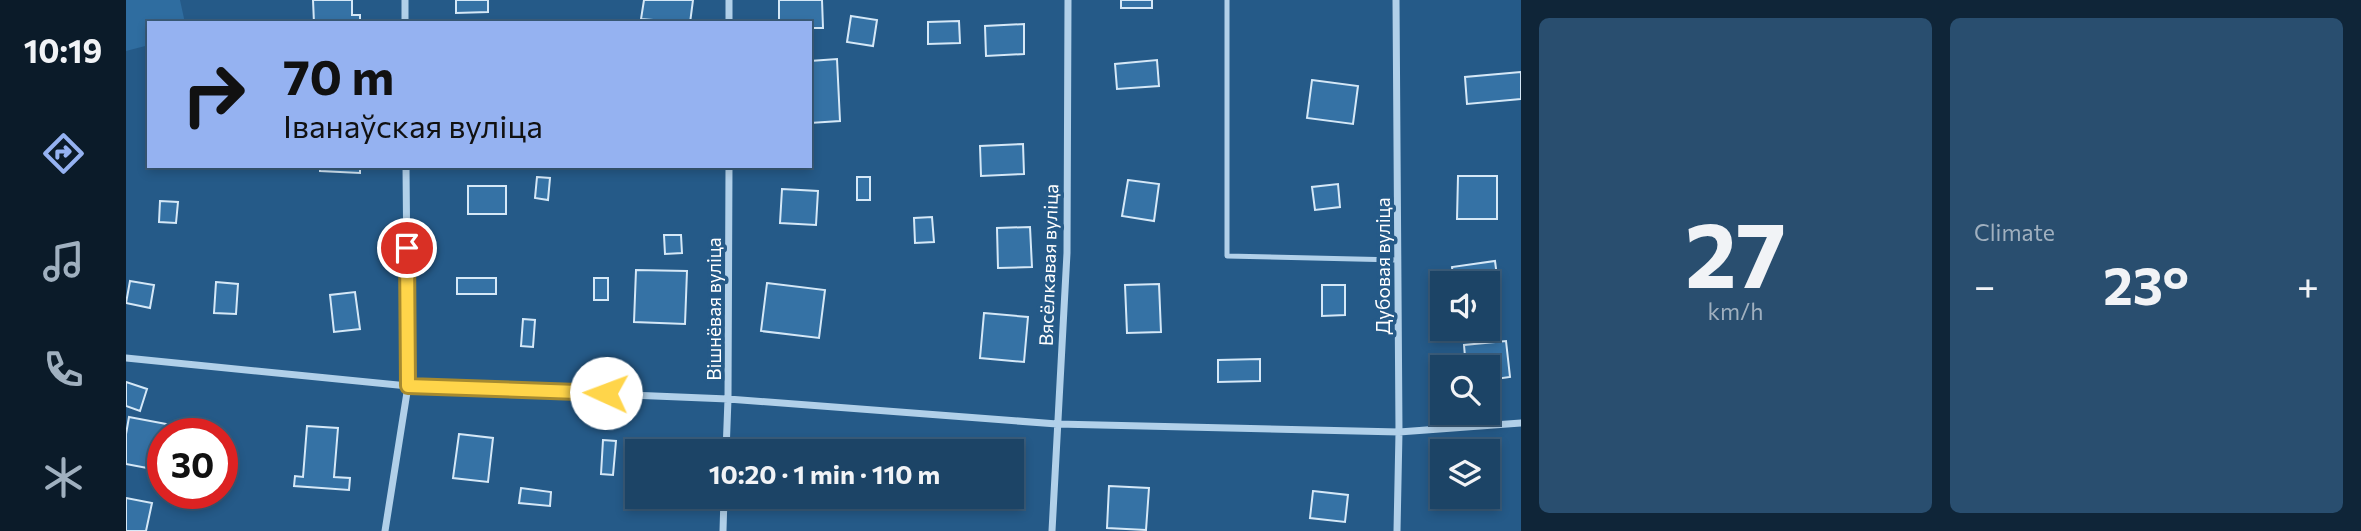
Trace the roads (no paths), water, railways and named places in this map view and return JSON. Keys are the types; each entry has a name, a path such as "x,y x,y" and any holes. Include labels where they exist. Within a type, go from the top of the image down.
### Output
{"street":[{"path":"405,0 405,21"},
{"path":"729,0 729,21"},
{"name":"Вясёлкавая вуліца","path":"1052,531 1067,253 1068,0"},
{"name":"Дубовая вуліца","path":"1396,0 1399,432 1397,531"},
{"path":"385,531 408,386 407,168"},
{"name":"Вішнёвая вуліца","path":"726,439 729,168"},
{"path":"126,358 408,386 728,399 1057,424 1399,432 1521,423"},
{"path":"723,531 724,509"}],"lane":[{"path":"1227,0 1227,256 1398,260"}]}
